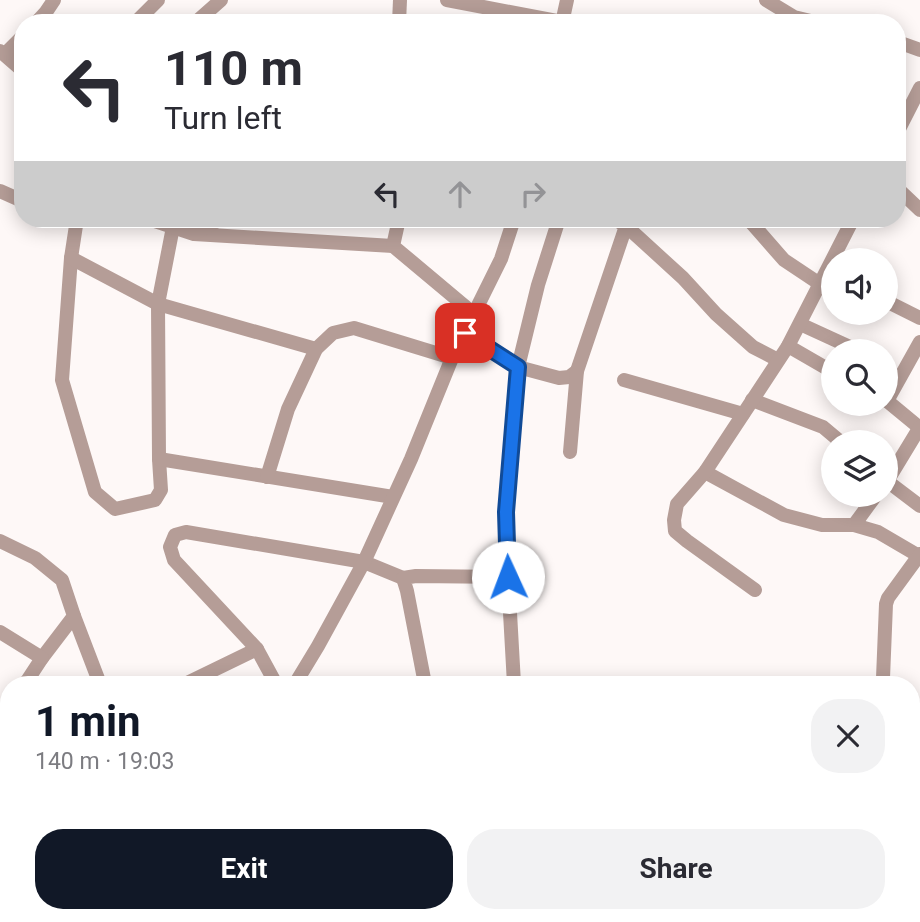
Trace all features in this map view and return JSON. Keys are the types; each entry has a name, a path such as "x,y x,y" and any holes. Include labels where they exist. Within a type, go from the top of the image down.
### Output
{"street":[{"path":"144,14 158,0"},
{"path":"205,14 221,0"},
{"path":"447,0 523,14"},
{"path":"766,0 790,14"},
{"path":"906,115 920,88"},
{"path":"906,197 920,210"},
{"path":"76,228 62,380 95,492 116,509 155,500 160,490 158,304 173,228"},
{"path":"176,228 194,234 393,246 473,313"},
{"path":"194,234 205,228"},
{"path":"393,246 397,228"},
{"path":"300,676 364,562 411,459 452,358 501,259 511,228"},
{"path":"510,676 506,512 518,367 538,285 556,228"},
{"path":"570,452 577,371 618,228"},
{"path":"627,228 683,278 716,314 753,347 778,360"},
{"path":"756,228 784,260 821,276"},
{"path":"840,248 849,228"},
{"path":"71,258 158,304 316,349"},
{"path":"755,590 676,531 674,520 677,504 705,472 788,346 821,287"},
{"path":"898,307 920,318"},
{"path":"800,324 833,339"},
{"path":"267,477 288,409 316,349 333,333 354,328 452,358"},
{"path":"465,333 518,367 559,378 569,377 577,371"},
{"path":"898,380 920,342"},
{"path":"788,346 821,365"},
{"path":"624,380 743,414"},
{"path":"752,400 827,430"},
{"path":"898,410 920,427 898,463"},
{"path":"159,459 393,497"},
{"path":"705,472 784,515 822,525 854,525 878,532 919,555 886,604 883,676"},
{"path":"898,490 920,506"},
{"path":"854,525 867,507"},
{"path":"272,676 257,649 174,560 170,547 175,535 186,532 364,562 403,578 508,577"},
{"path":"0,541 35,558 62,580 97,676"},
{"path":"403,578 423,676"},
{"path":"30,676 74,616"},
{"path":"0,632 41,658"},
{"path":"201,676 257,649"}],"route":[{"path":"465,333 518,367 506,512 508,577"}]}
